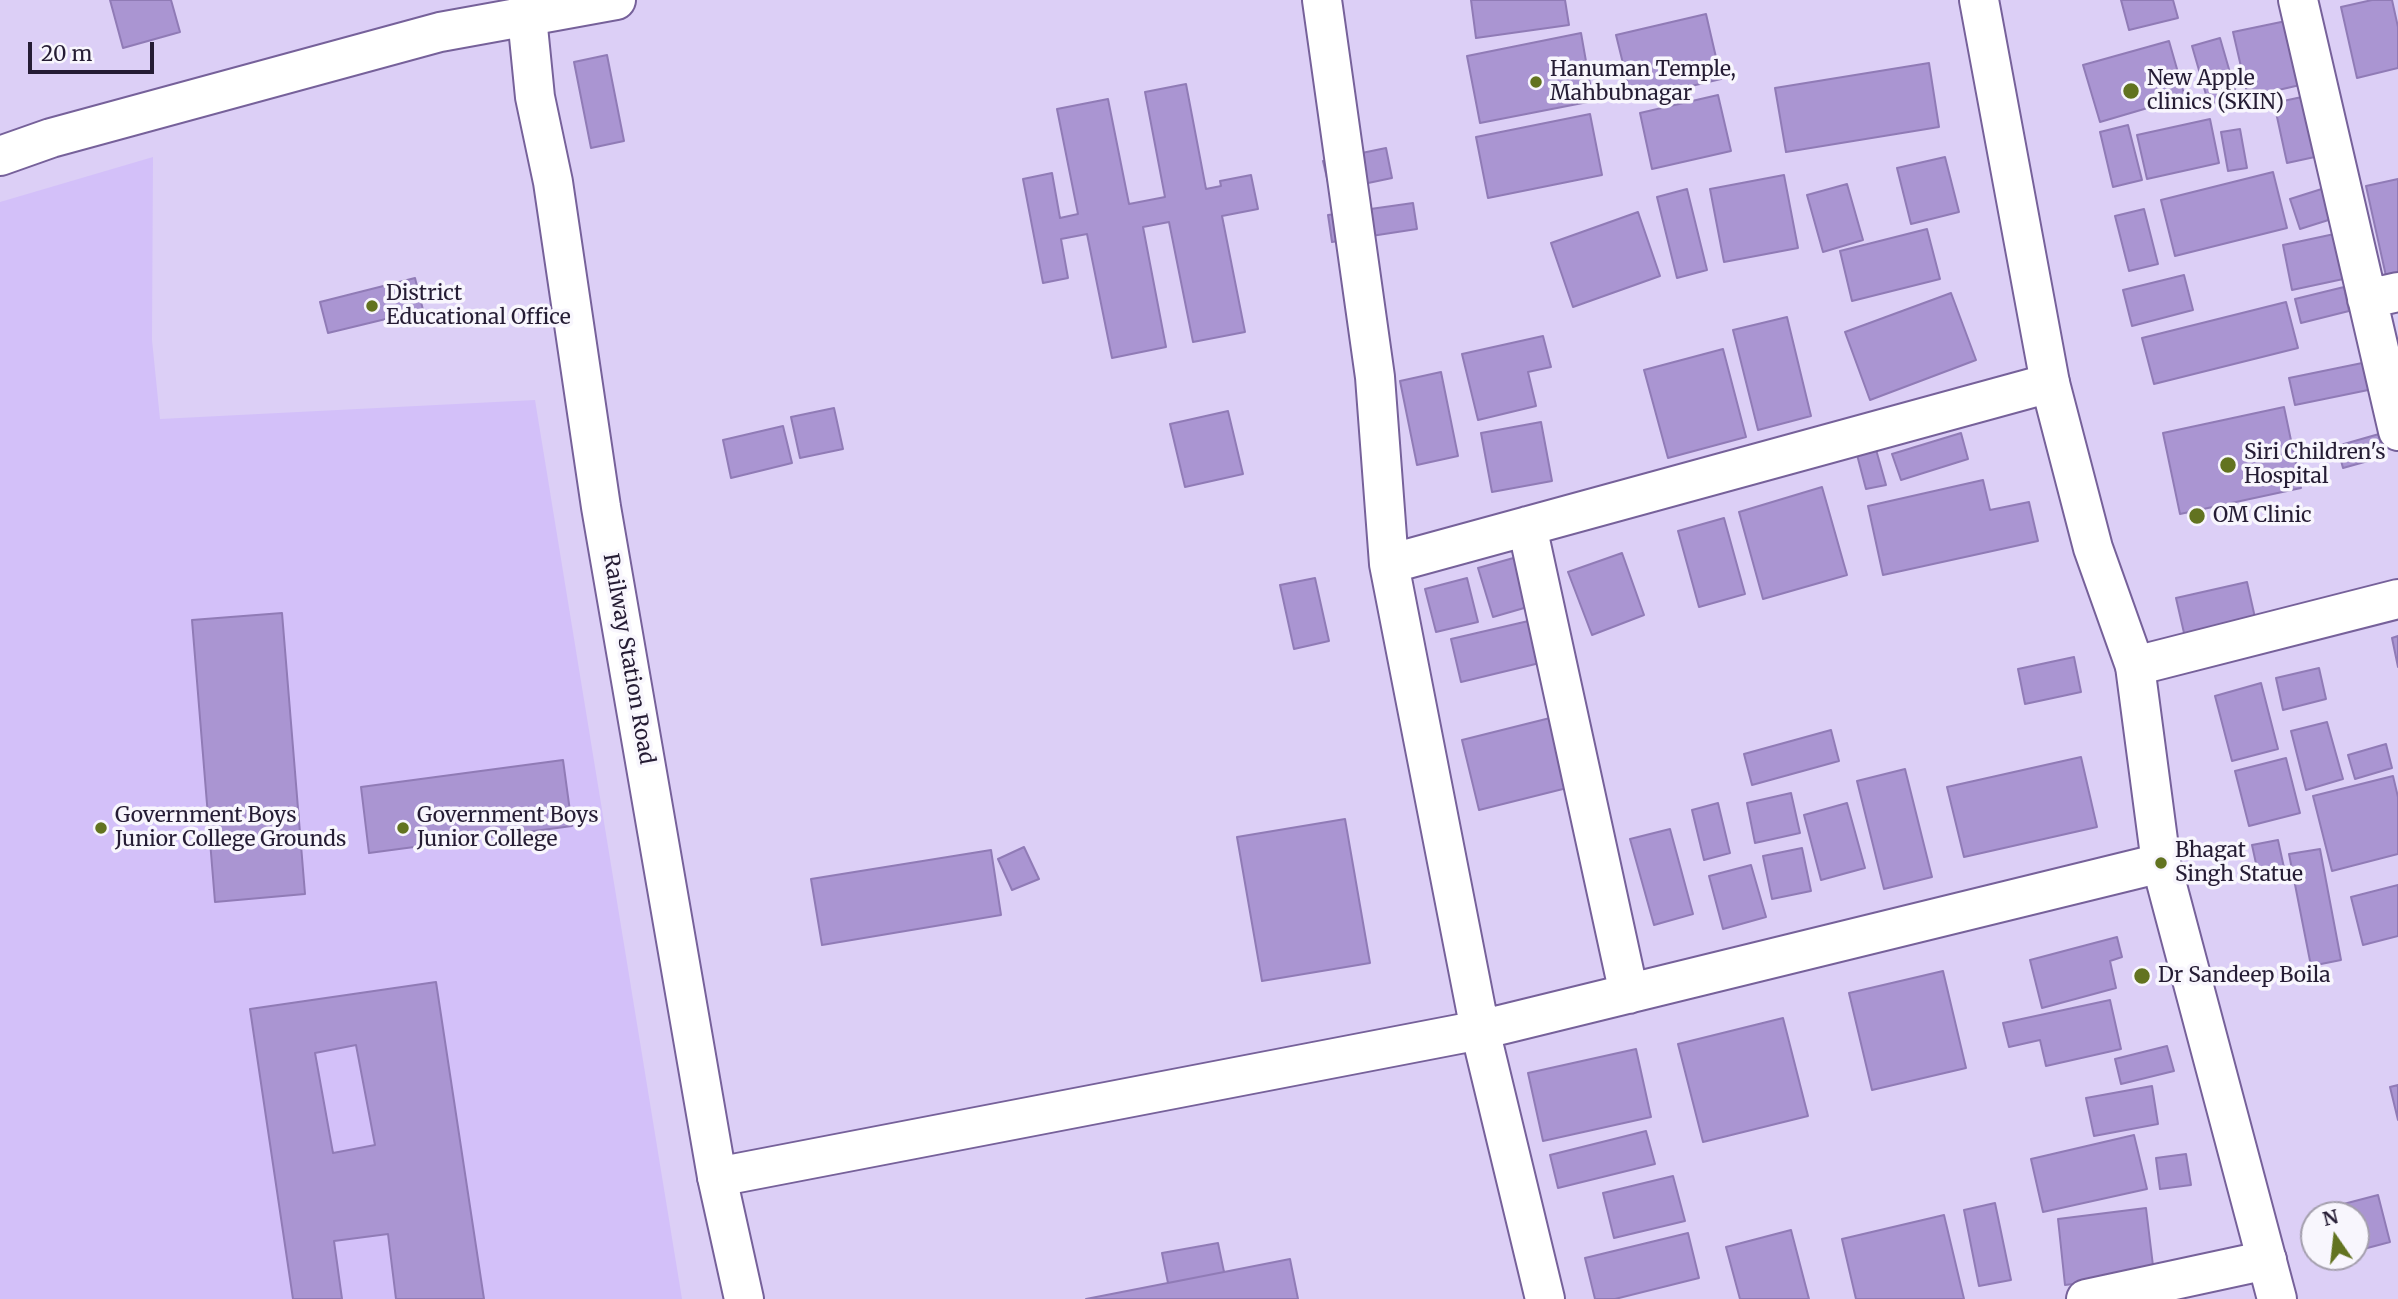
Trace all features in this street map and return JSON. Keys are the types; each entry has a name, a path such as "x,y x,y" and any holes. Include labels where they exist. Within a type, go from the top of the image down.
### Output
{"street":[{"path":"0,156 51,138 527,8 616,0"},
{"path":"1322,0 1376,377 1389,564 1480,1030 1545,1299"},
{"path":"1979,0 2050,383 2093,548 2135,666 2161,863 2277,1299"},
{"path":"2298,0 2383,296 2398,432"},
{"name":"Railway Station Road","path":"527,8 535,97 553,182 601,507 717,1177 744,1299"},
{"path":"1389,564 2050,383"},
{"path":"1527,526 1629,994"},
{"path":"2135,666 2398,599"},
{"path":"717,1177 1480,1030 2161,863"},
{"path":"2085,1299 2267,1260"}],"shaded area":[{"name":"Government Boys Junior College","path":"153,157 152,340 160,419 535,400 682,1299 0,1299 0,202"}],"building":[{"path":"110,0 171,0 180,32 123,48"},
{"path":"1471,0 1565,0 1569,25 1476,38"},
{"path":"2121,0 2173,0 2178,18 2129,30"},
{"path":"2372,0 2392,0 2398,27 2398,68 2357,78 2341,7"},
{"path":"1706,14 1721,79 1632,100 1616,35"},
{"path":"2286,21 2300,85 2248,97 2233,32"},
{"path":"1581,33 1593,101 1480,123 1467,56"},
{"path":"2220,38 2237,97 2209,105 2192,46"},
{"path":"2169,41 2185,97 2100,122 2083,65"},
{"path":"607,55 624,141 591,148 574,62"},
{"path":"1929,63 1939,127 1786,152 1775,88"},
{"path":"1186,84 1206,189 1221,186 1220,181 1251,175 1258,209 1222,216 1245,332 1193,342 1169,222 1143,227 1166,347 1112,358 1087,234 1061,239 1068,278 1043,283 1023,179 1052,173 1060,218 1078,214 1057,109 1108,99 1129,204 1165,197 1145,92"},
{"path":"2325,92 2338,152 2287,163 2274,103"},
{"path":"1718,95 1731,151 1652,169 1640,113"},
{"path":"1590,114 1602,175 1488,198 1476,137"},
{"path":"2210,119 2219,163 2147,179 2137,135"},
{"path":"2128,125 2142,180 2113,187 2100,132"},
{"path":"2240,129 2247,168 2228,171 2221,132"},
{"path":"1386,148 1392,178 1330,191 1323,161"},
{"path":"1945,157 1959,212 1911,224 1897,168"},
{"path":"2273,172 2287,228 2175,256 2161,200"},
{"path":"1784,175 1798,248 1724,262 1710,189"},
{"path":"2398,179 2398,293 2390,294 2366,186"},
{"path":"1847,184 1863,240 1823,252 1807,195"},
{"path":"2328,187 2338,217 2300,229 2290,199"},
{"path":"1687,189 1707,270 1677,278 1657,197"},
{"path":"1413,203 1417,229 1332,242 1328,215"},
{"path":"2144,209 2158,264 2129,271 2115,216"},
{"path":"1638,212 1660,276 1573,307 1551,243"},
{"path":"1927,229 1940,279 1852,301 1840,251"},
{"path":"2353,230 2362,275 2292,290 2283,245"},
{"path":"2184,275 2193,310 2132,326 2123,290"},
{"name":"District Educational Office","path":"415,278 423,310 328,333 320,302"},
{"path":"2344,287 2349,311 2301,323 2295,299"},
{"path":"1951,293 1976,360 1870,400 1845,332"},
{"path":"2286,302 2298,348 2154,384 2142,338"},
{"path":"1787,317 1811,416 1758,430 1733,330"},
{"path":"1543,336 1551,367 1528,372 1536,406 1478,420 1462,354"},
{"path":"1723,349 1746,437 1668,458 1644,370"},
{"path":"2372,361 2378,388 2295,405 2289,378"},
{"path":"1441,372 1458,456 1417,465 1400,381"},
{"path":"2284,407 2301,488 2180,514 2163,433"},
{"path":"834,408 843,449 800,458 791,417"},
{"path":"1228,411 1243,474 1185,487 1170,424"},
{"path":"1541,422 1552,481 1492,492 1481,433"},
{"path":"783,426 792,463 731,478 723,440"},
{"path":"1961,433 1968,459 1901,480 1892,454"},
{"path":"2379,434 2386,456 2343,468 2337,446"},
{"path":"1875,446 1886,485 1866,489 1856,451"},
{"path":"1983,480 1990,510 2029,502 2038,541 1883,575 1868,506"},
{"path":"1822,487 1847,575 1763,599 1739,512"},
{"path":"1724,518 1745,594 1699,607 1678,531"},
{"path":"1622,553 1644,615 1592,635 1568,572"},
{"path":"1524,555 1538,604 1493,617 1478,568"},
{"path":"1315,578 1329,641 1294,649 1280,585"},
{"path":"1467,578 1478,622 1436,632 1425,589"},
{"path":"2247,582 2258,631 2187,646 2176,598"},
{"path":"282,613 305,894 215,902 192,620"},
{"path":"1537,619 1548,661 1461,682 1451,639"},
{"path":"2398,636 2398,667 2392,638"},
{"path":"2074,657 2081,692 2025,704 2018,669"},
{"path":"2319,668 2326,699 2283,710 2276,678"},
{"path":"2261,683 2278,749 2232,761 2215,696"},
{"path":"1558,716 1575,786 1479,810 1462,740"},
{"path":"2327,722 2343,779 2306,790 2291,731"},
{"path":"1831,730 1839,761 1752,785 1744,754"},
{"path":"2386,744 2392,768 2355,779 2348,755"},
{"path":"2081,757 2097,827 1964,857 1947,787"},
{"path":"2286,758 2300,813 2249,826 2235,771"},
{"path":"563,760 572,826 369,853 361,787"},
{"path":"1905,769 1932,877 1884,889 1857,781"},
{"path":"2393,776 2398,797 2398,854 2332,871 2313,796"},
{"path":"1791,793 1800,833 1755,843 1747,803"},
{"path":"1718,803 1730,853 1704,860 1692,810"},
{"path":"1847,803 1865,868 1821,880 1804,815"},
{"path":"1345,819 1370,963 1262,981 1237,837"},
{"path":"1670,829 1693,914 1654,925 1630,839"},
{"path":"2278,840 2286,877 2260,882 2252,845"},
{"path":"1024,847 1039,879 1012,890 998,859"},
{"path":"1802,848 1811,891 1772,899 1763,856"},
{"path":"2320,849 2341,960 2311,966 2289,854"},
{"path":"991,850 1001,915 822,945 811,879"},
{"path":"1751,865 1766,917 1723,929 1709,876"},
{"path":"2398,885 2398,936 2363,945 2351,897"},
{"path":"2117,937 2122,957 2110,961 2116,988 2042,1008 2030,960"},
{"path":"1943,971 1966,1068 1872,1090 1849,993"},
{"path":"436,982 484,1299 396,1299 388,1234 334,1241 342,1299 293,1299 250,1009","holes":["356,1045 375,1145 333,1153 315,1053"]},
{"path":"2110,1000 2121,1049 2046,1066 2040,1040 2009,1047 2003,1023"},
{"path":"1783,1018 1808,1116 1703,1142 1678,1044"},
{"path":"2167,1046 2174,1071 2121,1084 2115,1059"},
{"path":"1636,1049 1651,1117 1543,1141 1528,1073"},
{"path":"2398,1085 2398,1120 2390,1087"},
{"path":"2152,1086 2158,1124 2094,1136 2086,1098"},
{"path":"1646,1131 1655,1164 1558,1188 1550,1155"},
{"path":"2134,1135 2147,1189 2043,1212 2031,1159"},
{"path":"2186,1154 2191,1185 2160,1189 2156,1158"},
{"path":"1673,1176 1685,1221 1614,1238 1603,1193"},
{"path":"2378,1195 2390,1242 2370,1247 2370,1201 2355,1201"},
{"path":"1995,1203 2011,1280 1979,1286 1964,1210"},
{"path":"2146,1208 2154,1274 2065,1285 2058,1219"},
{"path":"1944,1215 1964,1299 1856,1299 1842,1239"},
{"path":"1791,1230 1809,1299 1740,1299 1726,1247"},
{"path":"1688,1233 1699,1278 1615,1299 1595,1299 1585,1258"},
{"path":"1218,1243 1224,1272 1168,1283 1162,1253"},
{"path":"1290,1259 1298,1299 1086,1299 1224,1272"}],"place":[{"name":"Hanuman Temple, Mahbubnagar","path":"1536,82"},
{"name":"New Apple clinics (SKIN)","path":"2131,91"},
{"name":"District Educational Office","path":"372,306"},
{"name":"Siri Children's Hospital","path":"2228,465"},
{"name":"OM Clinic","path":"2197,516"},
{"name":"Government Boys Junior College Grounds","path":"101,828"},
{"name":"Government Boys Junior College","path":"403,828"},
{"name":"Bhagat Singh Statue","path":"2161,863"},
{"name":"Dr Sandeep Boila","path":"2142,976"}]}
